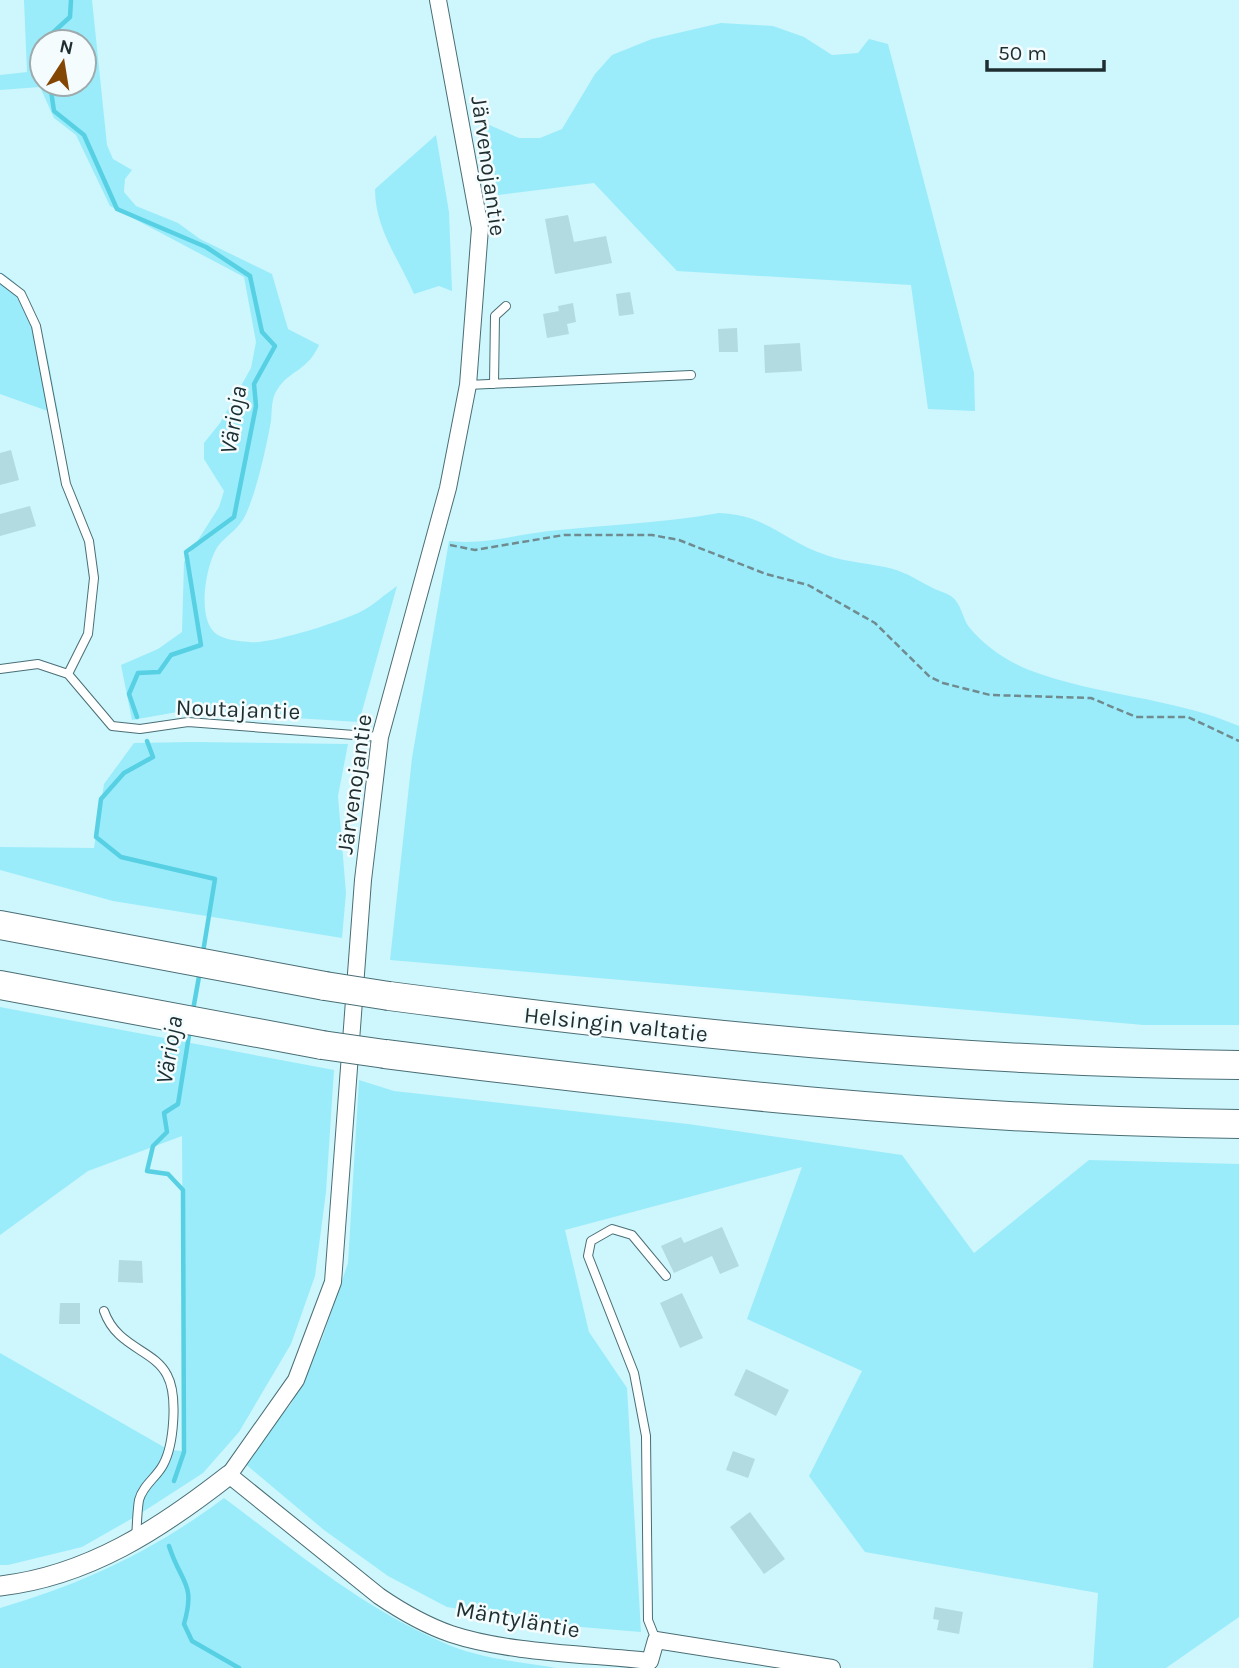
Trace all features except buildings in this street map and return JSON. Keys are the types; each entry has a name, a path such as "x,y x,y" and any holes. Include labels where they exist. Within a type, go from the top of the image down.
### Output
{"highway":[{"name":"Helsingin valtatie","path":"0,925 325,986 579,1021 771,1041 930,1053 1239,1065"},
{"path":"0,985 322,1045 574,1078 913,1110 1239,1124"}],"street":[{"name":"Järvenojantie","path":"229,1475 296,1380 333,1282 363,880 380,737 448,488 468,385 480,228 438,0"},
{"path":"0,1586 78,1569 135,1541 185,1509 229,1475"},
{"name":"Mäntyläntie","path":"229,1475 355,1579 400,1610 425,1623 477,1641 650,1665 656,1640"},
{"path":"656,1640 832,1668"}],"lane":[{"path":"0,278 21,294 36,326 66,484 89,541 94,578 88,634 68,674 38,664 0,669"},
{"path":"494,384 495,316 506,306"},
{"path":"468,385 691,375"},
{"name":"Noutajantie","path":"68,674 112,726 140,729 188,722 380,737"},
{"path":"656,1640 648,1620 646,1436 634,1373 587,1256 591,1241 612,1229 632,1235 666,1276"},
{"path":"104,1311 116,1334 167,1373 171,1386 173,1428 169,1450 162,1467 146,1486 139,1500 135,1541"}],"path":[{"path":"433,542 475,550 564,536 652,535 679,540 766,574 808,585 875,623 930,677 943,683 990,695 1091,698 1136,717 1188,717 1239,741"}],"shaded area":[{"path":"24,0 92,0 95,28 28,28 28,88 0,90 0,75 27,72"},
{"path":"721,23 773,26 804,37 832,55 858,53 869,39 888,44 974,373 975,411 928,409 911,285 677,271 594,183 498,195 487,124 519,138 540,138 562,129 595,74 612,55 652,39"},
{"path":"98,58 107,145 113,159 132,170 125,179 124,192 136,206 178,223 200,239 272,274 288,329 319,345 309,361 287,378 275,394 264,456 250,504 240,523 218,546 210,565 205,589 206,614 217,635 236,641 259,642 306,631 353,615 371,606 397,586 359,722 183,711 132,720 121,665 158,649 182,632 184,562 219,507 224,491 204,459 204,443 220,423 251,368 256,342 244,277 110,206 76,135 54,118 45,98 98,98"},
{"path":"436,135 449,212 452,291 439,286 414,294 383,231 375,189"},
{"path":"0,272 15,283 36,315 59,415 0,394"},
{"path":"719,513 750,518 826,555 898,571 949,595 955,599 969,627 989,647 1029,670 1081,686 1214,716 1239,726 1239,1025 1144,1025 390,960 412,758 449,541 488,541 549,531 656,522"},
{"path":"134,743 348,744 338,796 346,893 342,938 113,901 0,870 0,847 94,848 104,784"},
{"path":"0,1007 334,1070 326,1192 315,1276 291,1344 239,1432 203,1473 138,1515 82,1547 8,1565 0,1565 0,1353 169,1450 184,1451 182,1136 88,1171 0,1235"},
{"path":"359,1080 394,1091 688,1124 902,1155 974,1253 1089,1160 1239,1164 1239,1617 1166,1668 1093,1668 1098,1593 865,1552 809,1476 862,1371 747,1319 802,1167 565,1230 589,1332 627,1388 641,1632 557,1625 447,1607 388,1576 324,1530 243,1462 291,1404 322,1339 348,1263"},
{"path":"224,1498 356,1595 412,1628 469,1652 556,1668 0,1668 0,1608 61,1588 117,1564 171,1534"}],"waterway":[{"name":"Värioja","path":"58,28 70,17 71,0"},
{"name":"Värioja","path":"52,98 54,111 84,135 117,209 206,247 250,276 262,332 275,346 254,384 256,406 234,517 186,552 201,645 171,655 159,672 138,673 129,694 137,717"},
{"name":"Värioja","path":"147,741 153,757 124,773 101,799 96,837 121,857 215,879 203,952"},
{"name":"Värioja","path":"193,1010 200,971"},
{"name":"Värioja","path":"174,1481 184,1452 183,1190 168,1174 147,1171 153,1146 167,1132 164,1113 178,1104 190,1029"},
{"path":"169,1546 188,1591 184,1624 192,1641 239,1668"}]}
